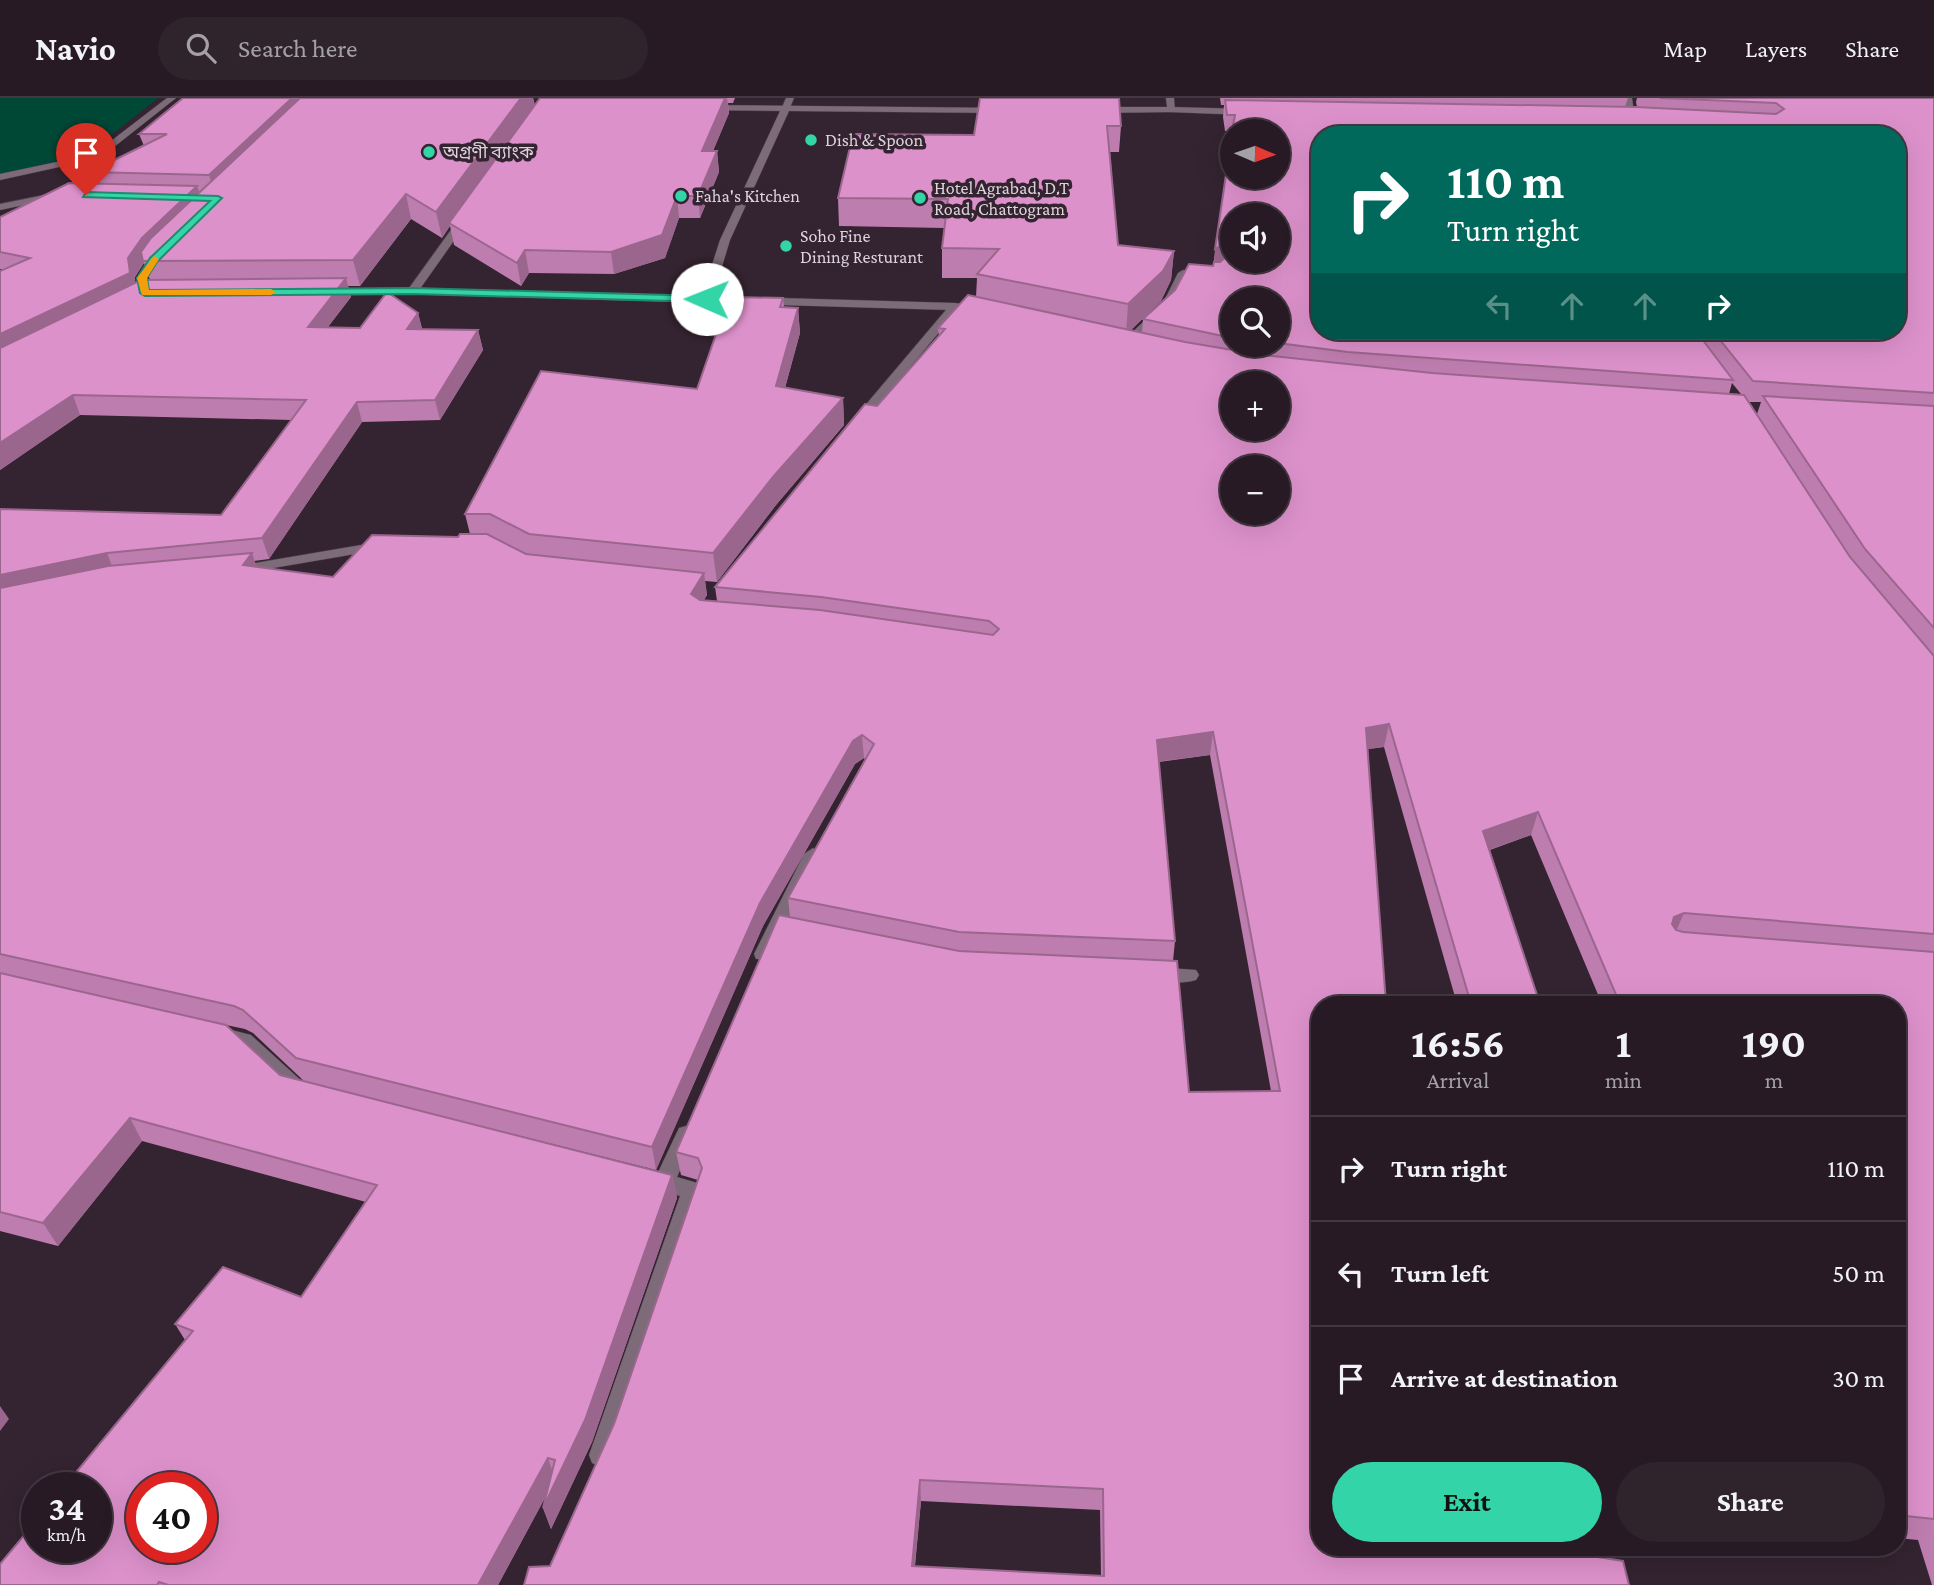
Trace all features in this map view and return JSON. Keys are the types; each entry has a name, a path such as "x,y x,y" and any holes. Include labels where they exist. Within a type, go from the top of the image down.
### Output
{"street":[{"path":"0,207 27,186 97,156 172,98"},
{"path":"707,299 725,240 790,98"},
{"path":"1142,98 1143,110"},
{"path":"1170,98 1172,110"},
{"path":"1628,98 1632,118"},
{"path":"693,107 785,110 1020,110"},
{"path":"1088,110 1255,112"},
{"path":"1620,118 1646,119"},
{"path":"0,177 27,186 73,194"},
{"path":"413,291 468,214"},
{"path":"145,293 142,278 154,260 172,242"},
{"path":"1140,346 1121,342 1168,305 1183,273 1212,276 1220,270"},
{"path":"319,292 413,291 955,306 992,311"},
{"path":"133,299 145,293 158,293"},
{"path":"845,438 955,306"},
{"path":"224,572 361,549 402,549"},
{"path":"755,973 774,927 825,833"},
{"path":"774,927 800,932"},
{"path":"1135,973 1189,975"},
{"path":"203,1030 244,1040 298,1090 311,1094"},
{"path":"664,1183 692,1120"},
{"path":"590,1480 606,1445 693,1190 638,1177"}],"shaded area":[{"path":"0,98 158,98 96,147 77,156 0,175"}],"building":[{"path":"183,98 292,98 209,175 90,172 167,134 139,134"},
{"path":"300,98 521,98 436,212 406,194 353,260 143,261 141,252 151,238"},
{"path":"540,98 725,98 702,151 717,151 698,196 677,196 662,235 611,252 525,250 517,263 449,223"},
{"path":"980,98 1119,98 1121,126 1107,126 1118,245 1174,251 1163,271 1128,304 977,274 999,249 942,248 948,199 838,198 853,134 974,135"},
{"path":"1660,98 1934,98 1934,393 1753,381 1720,340 1906,340 1906,126 1311,126 1311,340 1703,340 1733,380 1348,352 1290,345 1290,287 1220,287 1220,335 1143,319 1175,290 1189,264 1213,266 1214,262 1220,262 1220,273 1290,273 1290,203 1222,203 1224,189 1290,189 1290,119 1234,119 1235,115 1227,115 1225,100 1636,107 1776,114 1784,109 1776,103"},
{"path":"69,183 197,186 142,238 128,258 130,273 0,334 0,271 30,258 0,252 0,217"},
{"path":"1220,215 1220,246 1215,249"},
{"path":"346,278 308,327 360,328 387,292 418,313 407,329 478,330 435,400 357,402 262,538 107,553 0,575 0,509 221,515 306,400 73,395 0,443 0,348 141,280"},
{"path":"968,295 1220,348 1220,357 1281,357 1432,373 1744,395 1850,557 1934,656 1934,934 1684,913 1674,917 1672,924 1676,930 1683,932 1934,952 1934,1519 1906,1516 1906,996 1617,996 1538,812 1483,831 1537,996 1469,996 1389,724 1366,728 1385,996 1311,996 1311,1556 1591,1556 1623,1561 1629,1585 524,1585 529,1567 550,1566 614,1424 702,1168 698,1158 676,1152 779,915 959,951 1177,961 1189,1092 1280,1091 1213,732 1157,740 1175,941 959,932 788,898 874,744 862,735 853,741 760,903 652,1147 296,1058 243,1010 234,1006 0,954 0,588 108,566 252,553 243,565 333,577 372,535 458,537 460,534 487,534 526,554 704,573 691,594 700,600 820,610 993,635 999,629 989,621 821,597 715,587 865,404 877,406 945,329 938,328","holes":["920,1480 1103,1489 1104,1576 912,1566"]},
{"path":"729,297 783,298 780,307 798,308 776,386 843,398 773,477 713,553 529,534 490,514 465,514 541,371 697,389"},
{"path":"1763,396 1934,406 1934,628 1865,549"},
{"path":"0,973 226,1025 280,1075 672,1175 585,1420 543,1508 555,1460 548,1458 478,1585 168,1585 159,1582 157,1585 0,1585 0,1564 21,1539 21,1563 112,1563 112,1472 76,1472 193,1331 175,1324 223,1267 301,1297 377,1185 130,1118 43,1223 0,1212"}],"slow traffic":[{"path":"154,259 142,278 145,293 271,292"}],"place":[{"name":"Dish & Spoon","path":"811,140"},
{"name":"অগ্রণী ব্যাংক","path":"429,152"},
{"name":"Faha's Kitchen","path":"681,196"},
{"name":"Hotel Agrabad, D.T Road, Chattogram","path":"920,198"},
{"name":"Soho Fine Dining Resturant","path":"786,246"}],"route":[{"path":"86,195 218,198 154,260 142,278 145,293 413,291 707,299"}]}
